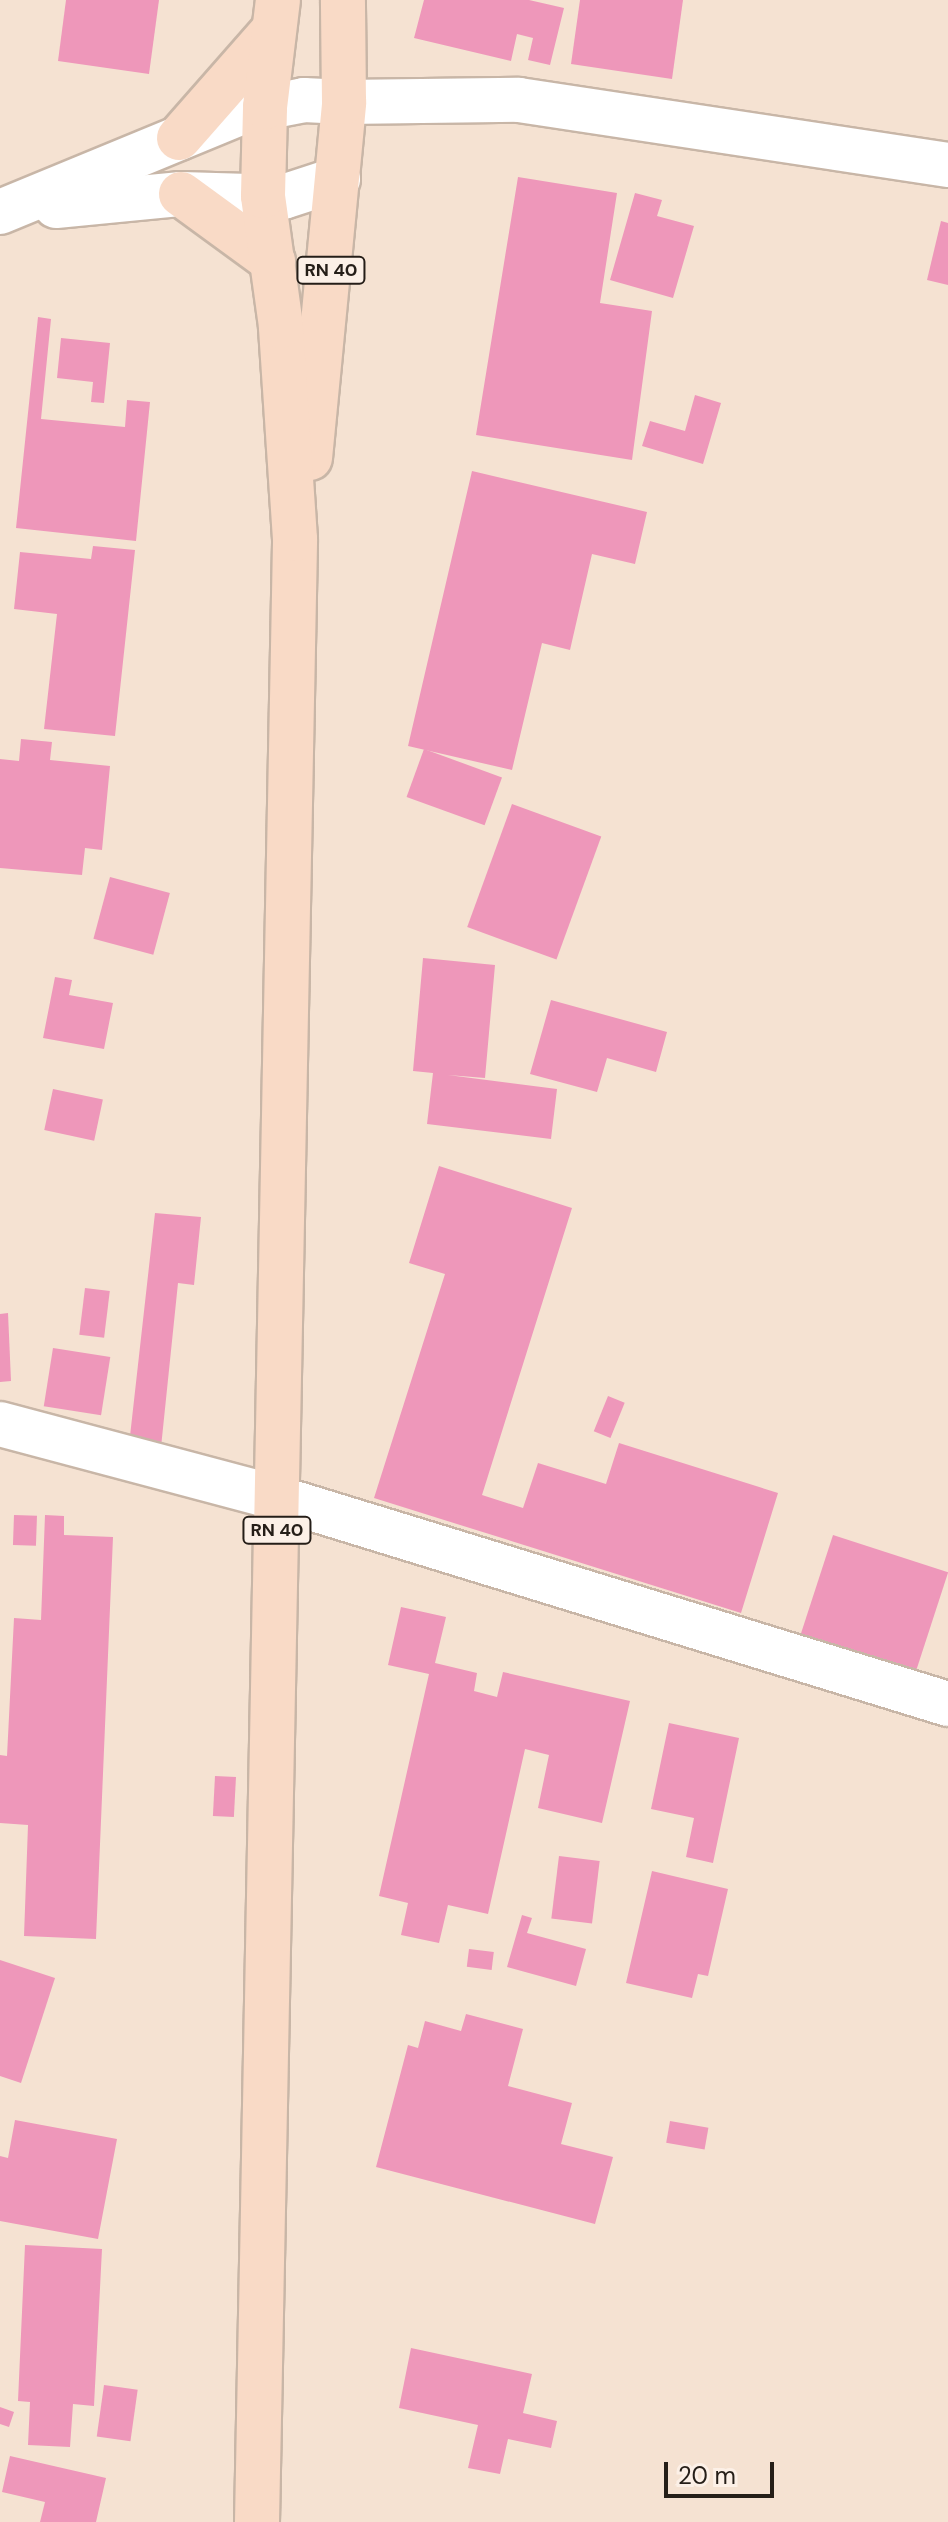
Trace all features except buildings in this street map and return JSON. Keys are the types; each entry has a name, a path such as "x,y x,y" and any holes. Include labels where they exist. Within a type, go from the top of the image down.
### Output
{"main road":[{"name":"RN 40","path":"295,539 326,330 344,102 343,0"},
{"name":"RN 40","path":"257,2522 295,539 273,261 263,196 265,107 276,14"},
{"path":"179,138 276,14"},
{"path":"181,194 273,261"}],"street":[{"path":"0,213 179,138 265,107 304,100 519,100 948,165"},
{"path":"0,213 181,194 302,194 338,179"},
{"path":"0,1424 278,1498 948,1704"}]}
